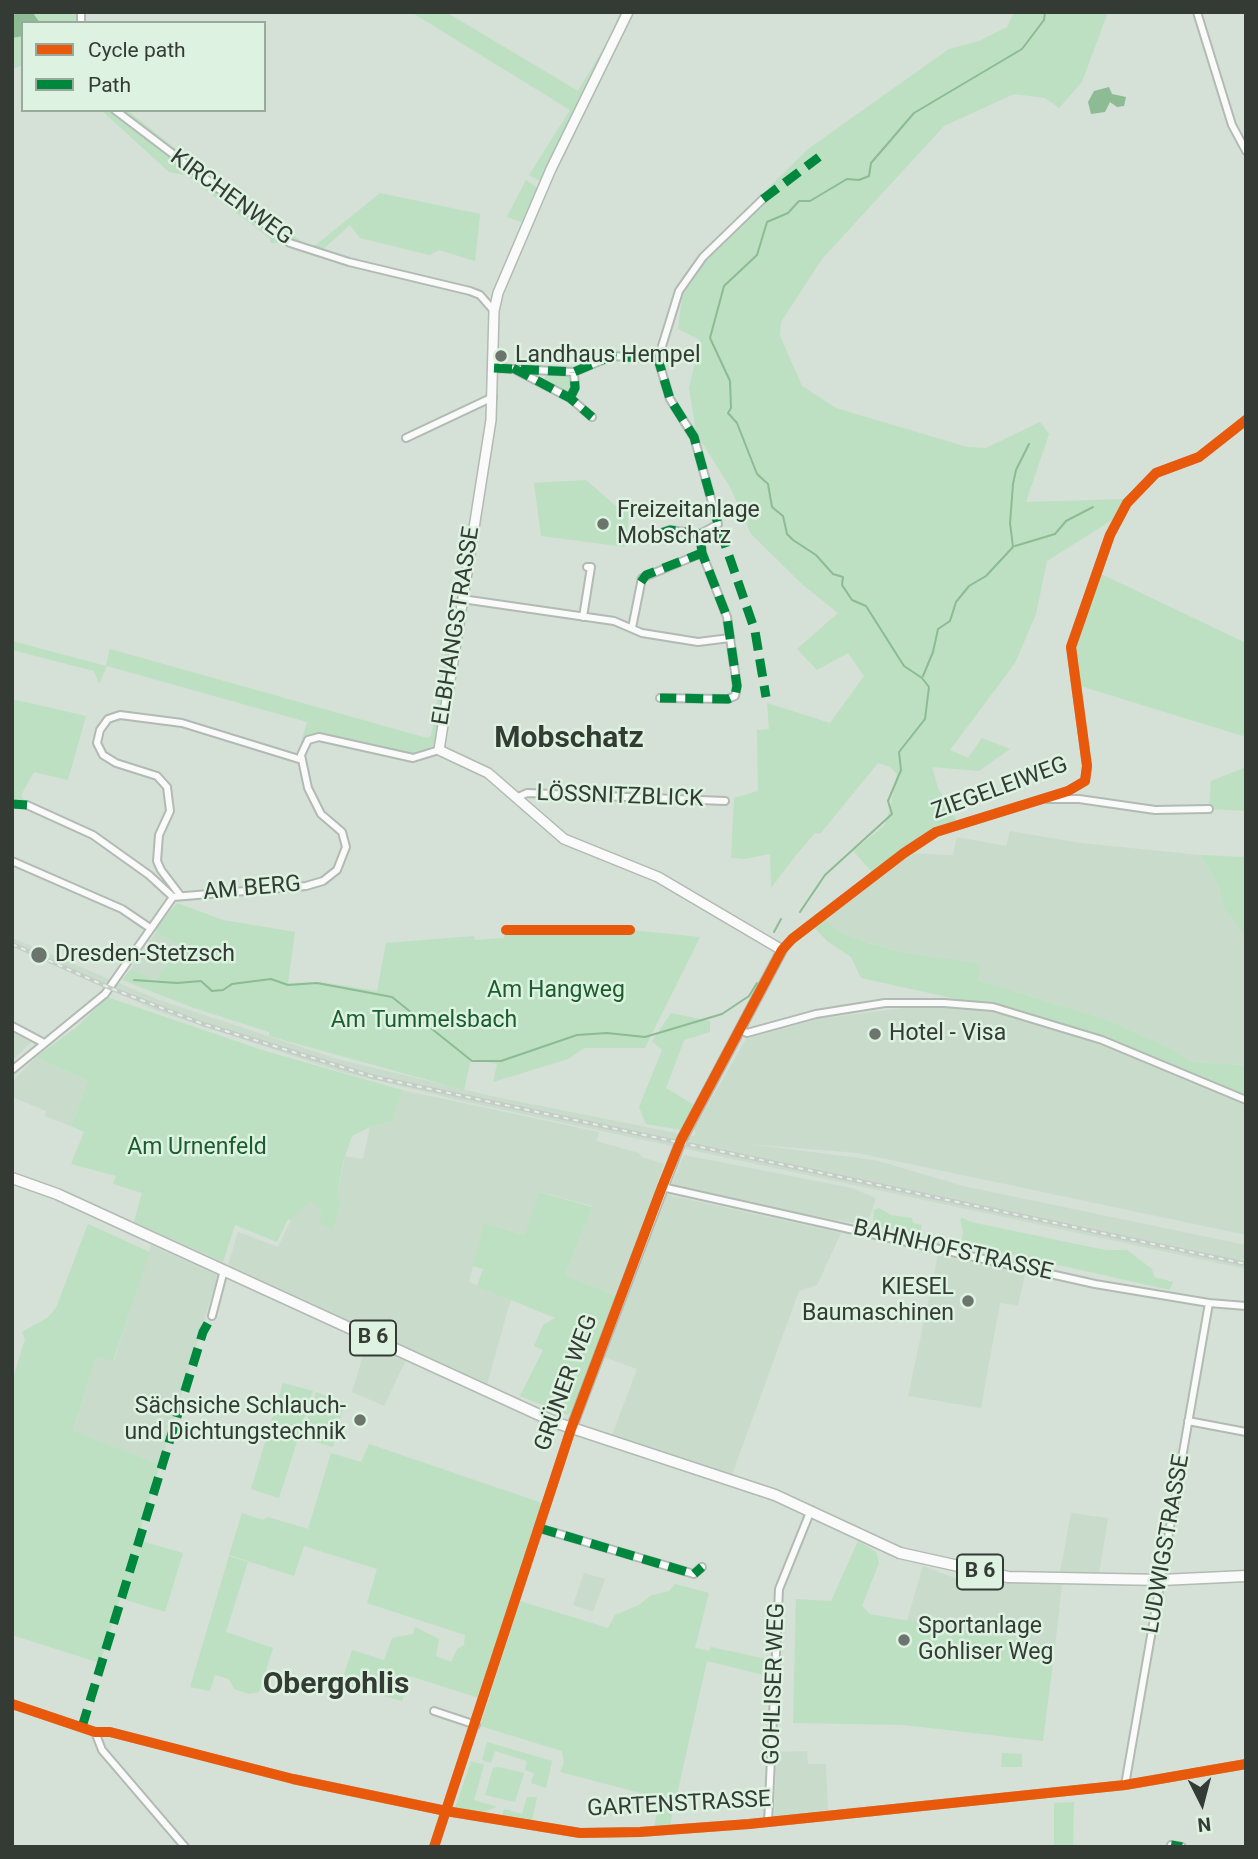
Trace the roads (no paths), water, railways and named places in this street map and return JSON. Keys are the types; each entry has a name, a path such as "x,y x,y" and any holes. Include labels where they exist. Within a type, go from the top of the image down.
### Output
{"main road":[{"name":"B 6","path":"12,1178 57,1194 571,1429 775,1495 900,1553 997,1576 1161,1580 1246,1576"}],"street":[{"name":"ELBHANGSTRASSE","path":"628,12 551,169 498,293 494,311 494,397 439,750 482,769 564,839 651,873 782,950"},
{"path":"1197,12 1232,125 1246,150"},
{"name":"KIRCHENWEG","path":"119,112 290,243 480,295 498,293"},
{"path":"658,534 661,530 670,530 700,534 718,524 694,436 670,399 658,359 680,291 703,257 764,198"},
{"path":"480,295 494,311"},
{"path":"494,368 574,372 612,356 658,359"},
{"path":"513,368 570,398 592,417"},
{"path":"570,398 575,388 574,372"},
{"path":"406,438 494,397"},
{"name":"ZIEGELEIWEG","path":"782,950 801,931 936,832 1045,799 1078,786 1087,775 1071,648 1095,573 1116,524 1127,503 1156,473 1199,457 1246,420"},
{"path":"660,698 709,701 735,696 737,686 724,606 702,553 700,534"},
{"path":"632,628 642,578 702,553"},
{"path":"583,617 591,567 587,567"},
{"path":"462,599 614,621 642,634 698,642 730,638"},
{"path":"177,896 160,870 158,861 159,835 170,811 167,787 158,776 116,763 103,755 97,743 100,730 108,719 120,715 182,723 302,760 304,745 319,737 405,757 421,758 439,750"},
{"name":"AM BERG","path":"177,896 306,886 323,881 337,870 346,854 344,839 315,805 307,788 302,760"},
{"name":"LÖSSNITZBLICK","path":"516,798 527,793 725,801"},
{"path":"1045,799 1079,799 1155,810 1209,809"},
{"path":"27,805 93,835 177,896"},
{"path":"12,861 122,909 150,928"},
{"path":"12,1070 105,995 150,928 177,896"},
{"name":"GRÜNER WEG","path":"434,1847 571,1429 662,1187 680,1143 782,950"},
{"path":"741,1030 747,1032 827,1012 885,1003 944,1003 993,1007 1102,1040 1246,1100"},
{"path":"12,1026 44,1043"},
{"name":"BAHNHOFSTRASSE","path":"662,1187 1095,1284 1209,1303 1246,1306"},
{"path":"212,1316 224,1270"},
{"name":"LUDWIGSTRASSE","path":"1125,1785 1209,1303"},
{"path":"1188,1421 1246,1432"},
{"name":"GOHLISER WEG","path":"768,1822 779,1589 811,1510"},
{"path":"539,1528 694,1574 702,1567"},
{"name":"GARTENSTRASSE","path":"12,1704 95,1732 110,1732 295,1780 446,1811 580,1833 640,1832 768,1822 1125,1785 1246,1764"},
{"path":"434,1710 476,1725"},
{"path":"95,1732 102,1750 184,1847"},
{"path":"1171,1845 1182,1847"}],"waterway":[{"path":"800,912 825,875 892,814 888,801 901,770 899,752 925,719 929,687 922,678 904,666 866,606 852,600 842,585 843,577 833,574 816,555 793,540 787,534 783,516 772,507 768,484 757,474 737,423 728,413 731,408 730,381 710,338 724,286 757,255 767,222 788,213 799,201 810,201 847,179 859,180 869,176 871,163 914,113 1022,49 1044,20 1045,12"},
{"path":"923,676 933,652 938,629 950,621 956,602 969,586 986,576 1013,547 1010,523 1013,484 1016,470 1029,444"},
{"path":"1015,546 1055,534 1066,521 1093,507"},
{"path":"774,932 781,919"},
{"path":"134,980 177,983 201,981 212,991 223,990 232,984 271,979 288,985 317,983 392,997 472,1061 501,1061 577,1035 607,1033 645,1037 722,1014 749,996 757,983"}],"railway":[{"path":"12,944 110,988 203,1024 374,1077 1246,1264"}],"place":[{"name":"Landhaus Hempel","path":"501,356"},
{"name":"Freizeitanlage Mobschatz","path":"603,524"},
{"name":"Dresden-Stetzsch","path":"39,955"},
{"name":"Hotel - Visa","path":"875,1034"},
{"name":"KIESEL Baumaschinen","path":"968,1301"},
{"name":"Sächsiche Schlauch- und Dichtungstechnik","path":"360,1420"},
{"name":"Sportanlage Gohliser Weg","path":"904,1640"}],"district":[{"name":"Mobschatz","path":"569,739"},
{"name":"Obergohlis","path":"336,1685"}],"park label":[{"name":"Am Hangweg","path":"556,991"},
{"name":"Am Tummelsbach","path":"424,1021"},
{"name":"Am Urnenfeld","path":"197,1148"}]}
